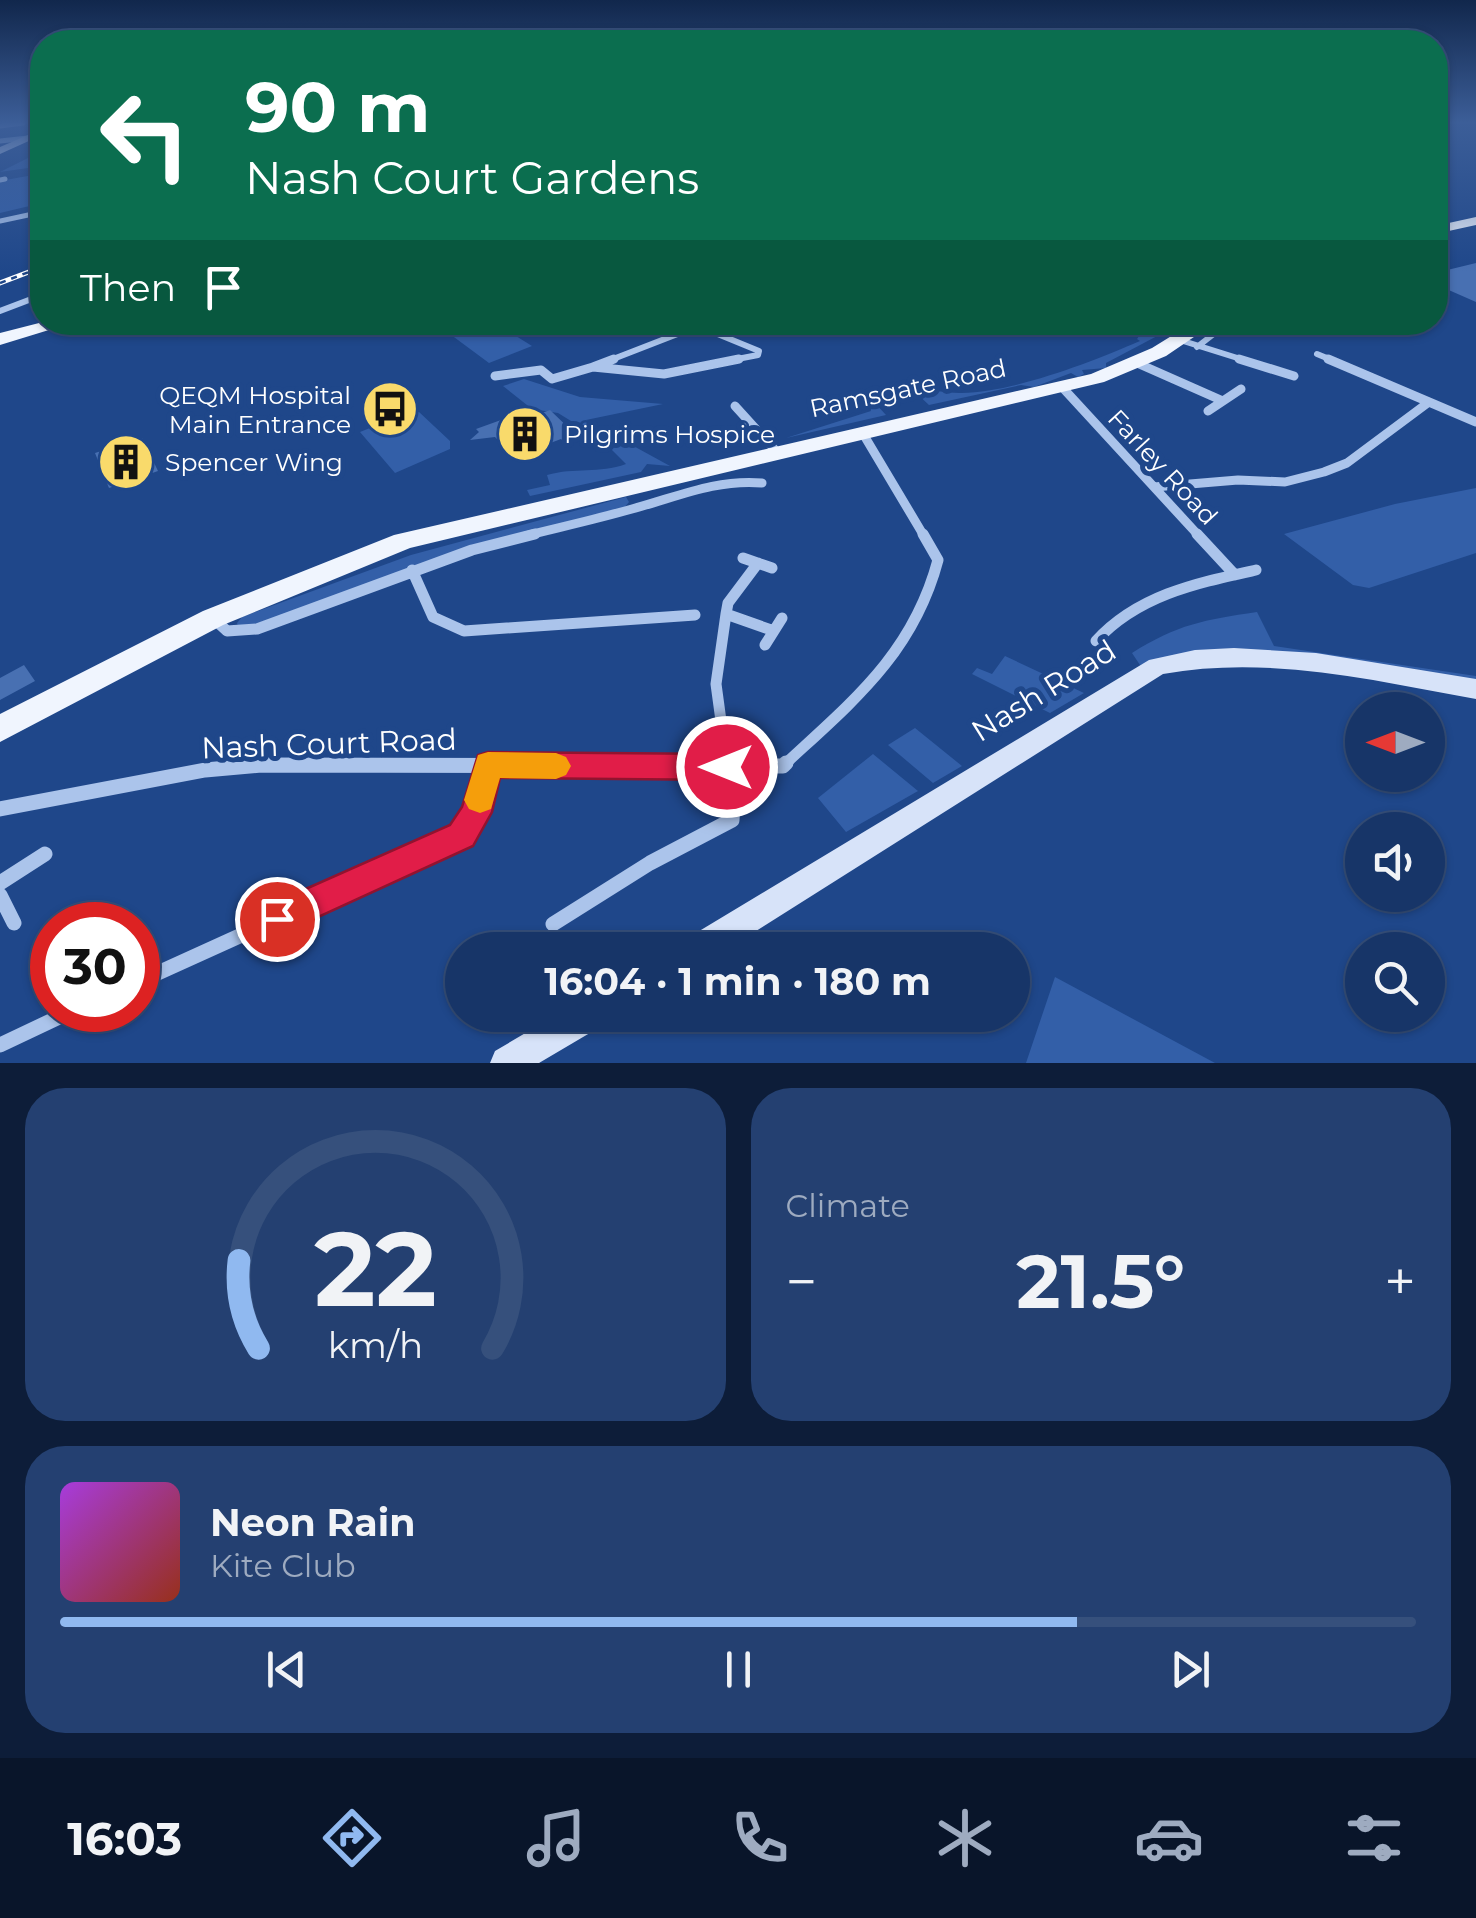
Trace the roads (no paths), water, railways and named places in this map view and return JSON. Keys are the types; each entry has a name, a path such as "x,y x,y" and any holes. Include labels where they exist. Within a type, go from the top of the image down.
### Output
{"main road":[{"path":"1448,227 1476,221"},
{"path":"0,339 30,331"},
{"name":"Ramsgate Road","path":"0,728 213,618 403,540 1062,386 1137,363 1189,343 1196,335"}],"street":[{"path":"0,221 30,215"},
{"path":"0,312 30,300"},
{"path":"495,376 541,370 552,379 675,335"},
{"path":"593,367 664,374 758,355 758,351 720,335"},
{"name":"Ramsgate Road","path":"1189,343 1204,335"},
{"path":"1189,343 1294,376"},
{"path":"1317,354 1476,422"},
{"path":"1137,363 1223,401"},
{"name":"Farley Road","path":"1062,386 1236,575"},
{"path":"1208,411 1241,389"},
{"path":"1154,488 1238,480 1284,482 1324,472 1347,463 1428,402"},
{"path":"735,406 776,451"},
{"name":"Nash Court Road","path":"0,809 224,768 361,763 783,766 885,672 913,627 934,580 938,560 862,432"},
{"path":"213,618 226,631 257,630 412,570 636,505 652,504 684,491 747,480 762,483"},
{"path":"744,558 772,568"},
{"path":"553,924 650,863 732,820 736,806 731,767 716,696 728,602 758,563"},
{"path":"412,570 430,617 437,624 464,631 695,615"},
{"path":"1096,642 1107,626 1150,602 1256,570"},
{"path":"726,614 774,631"},
{"path":"765,645 782,618"},
{"name":"Nash Road","path":"727,932 1157,666 1196,656 1248,658 1476,688"},
{"path":"160,972 462,835 476,812 488,764"},
{"path":"0,883 45,854"},
{"path":"0,894 14,923"},
{"path":"0,1045 30,1031"},
{"path":"506,1063 559,1032"}],"railway":[{"path":"0,283 30,272"}],"place":[{"name":"QEQM Hospital Main Entrance","path":"390,409"},
{"name":"Pilgrims Hospice","path":"525,434"},
{"name":"Spencer Wing","path":"126,462"}]}
